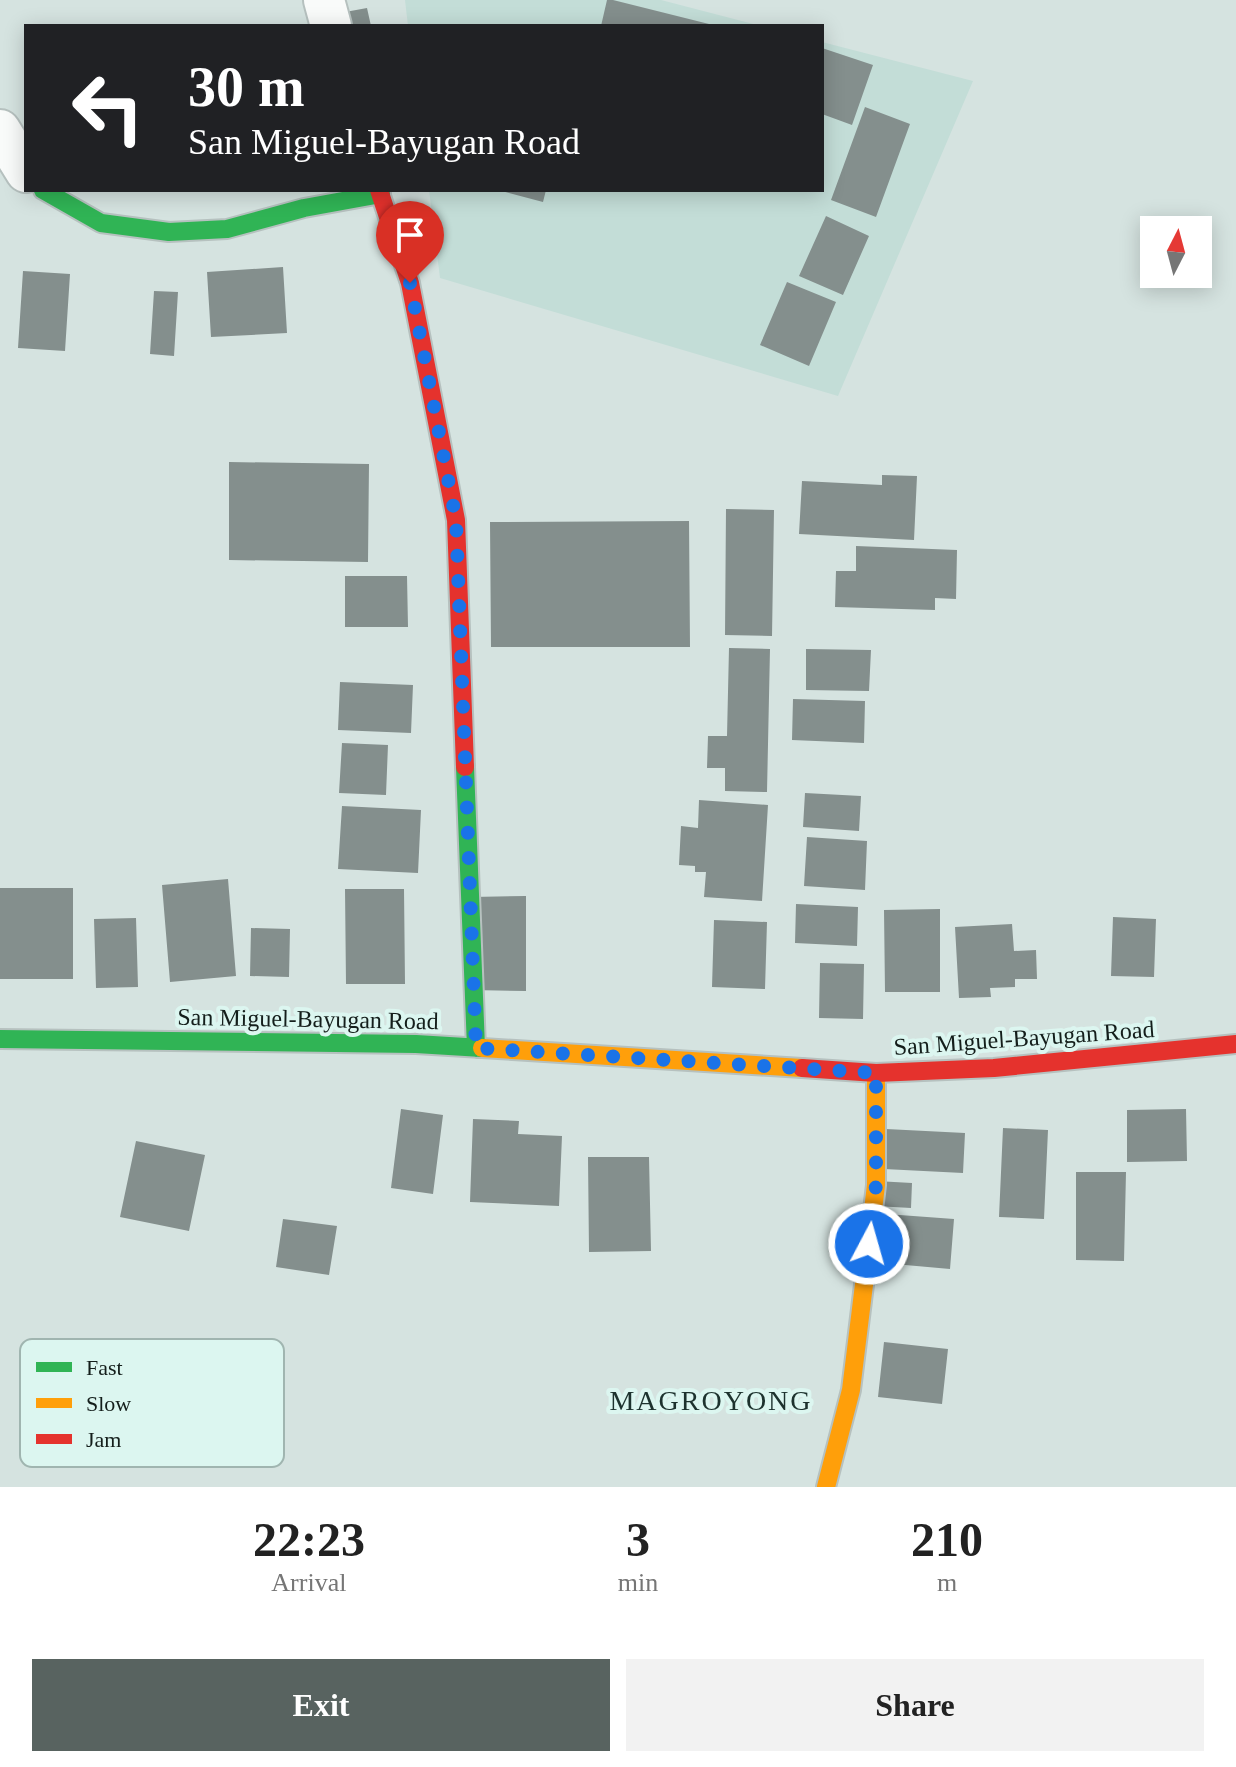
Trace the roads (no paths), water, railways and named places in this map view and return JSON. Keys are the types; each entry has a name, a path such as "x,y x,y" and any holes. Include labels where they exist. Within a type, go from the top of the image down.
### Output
{"street":[{"path":"324,0 330,24"},
{"path":"0,130 24,169"},
{"path":"47,192 101,223 169,232 227,229 380,192 410,283 456,520 476,1048"},
{"name":"San Miguel-Bayugan Road","path":"0,1039 416,1044 876,1073 994,1068 1236,1044"},
{"path":"826,1487 851,1390 869,1244 876,1185 876,1073"}],"district":[{"name":"MAGROYONG","path":"711,1400"}]}
